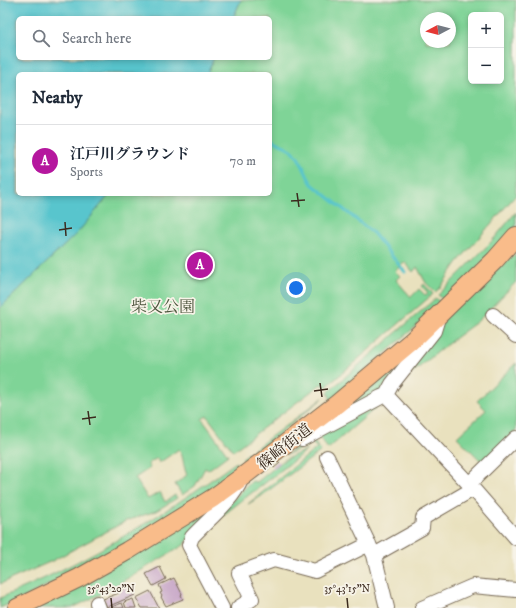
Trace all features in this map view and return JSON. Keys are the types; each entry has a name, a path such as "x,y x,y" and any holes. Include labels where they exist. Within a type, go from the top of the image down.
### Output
{"main road":[{"name":"篠崎街道","path":"17,608 79,578 127,551 213,498 242,477 343,399 413,340 495,260 516,236"}],"street":[{"path":"495,260 516,248"},
{"path":"493,315 516,336"},
{"path":"290,441 296,442 386,395 392,384 434,331 439,316"},
{"path":"386,395 516,538"},
{"path":"238,608 252,599 239,573 274,560 315,571 372,550 422,528 423,518 471,487 516,438"},
{"path":"327,457 372,550 387,608"},
{"path":"222,608 189,545 192,537 232,496 239,486 242,477"},
{"path":"422,608 473,586 516,590"}],"green space":[{"name":"柴又公園","path":"241,0 516,0 516,195 457,263 440,288 435,292 426,283 417,267 413,272 405,262 395,271 400,276 396,280 411,297 419,289 425,295 428,293 422,286 424,284 433,294 325,388 321,384 233,451 207,416 202,419 228,455 208,470 205,468 195,486 182,495 175,484 187,475 179,449 159,463 157,458 148,464 150,468 135,478 148,499 160,492 165,502 175,495 177,498 156,511 126,521 52,561 0,584 0,308 78,232 108,196 272,196 272,72 209,72 213,60 272,60 272,16 234,16"},
{"path":"516,212 516,227 445,302 438,295 492,241"},
{"path":"516,254 516,282 478,321 395,387 449,313 476,286"},
{"path":"436,298 441,304 331,401 328,392"},
{"path":"430,330 381,392 316,427"},
{"path":"516,363 516,430 483,463 457,437 486,410 477,401"},
{"path":"323,398 245,462 242,458"},
{"path":"380,404 328,449 318,434"},
{"path":"311,438 321,451 260,497 248,504 317,448 311,442 310,444 286,455"},
{"path":"308,449 198,535 252,481 257,482 284,460"},
{"path":"236,462 241,469 144,535 23,598 0,608 0,598 62,570 122,537 180,501"},
{"path":"232,491 184,545 103,593 72,608 29,608"}],"water":[{"path":"0,0 241,0 234,16 16,16 16,60 213,60 209,72 16,72 16,196 108,196 78,232 0,308"}],"building":[{"path":"278,461 280,463 274,468 272,466"},
{"path":"160,567 166,579 153,586 146,574"},
{"path":"174,578 183,599 166,606 161,597 162,596 160,593 162,592 159,585"},
{"path":"131,585 135,595 107,607 103,599 119,593 118,591"},
{"path":"150,591 159,608 142,608 136,598"},
{"path":"133,599 136,608 126,608 124,602"},
{"path":"122,603 124,608 109,608"}],"waterway":[{"path":"272,140 293,151 299,159 312,184 373,233 405,272"}],"place":[{"name":"江戸川グラウンド","path":"200,265"}]}
